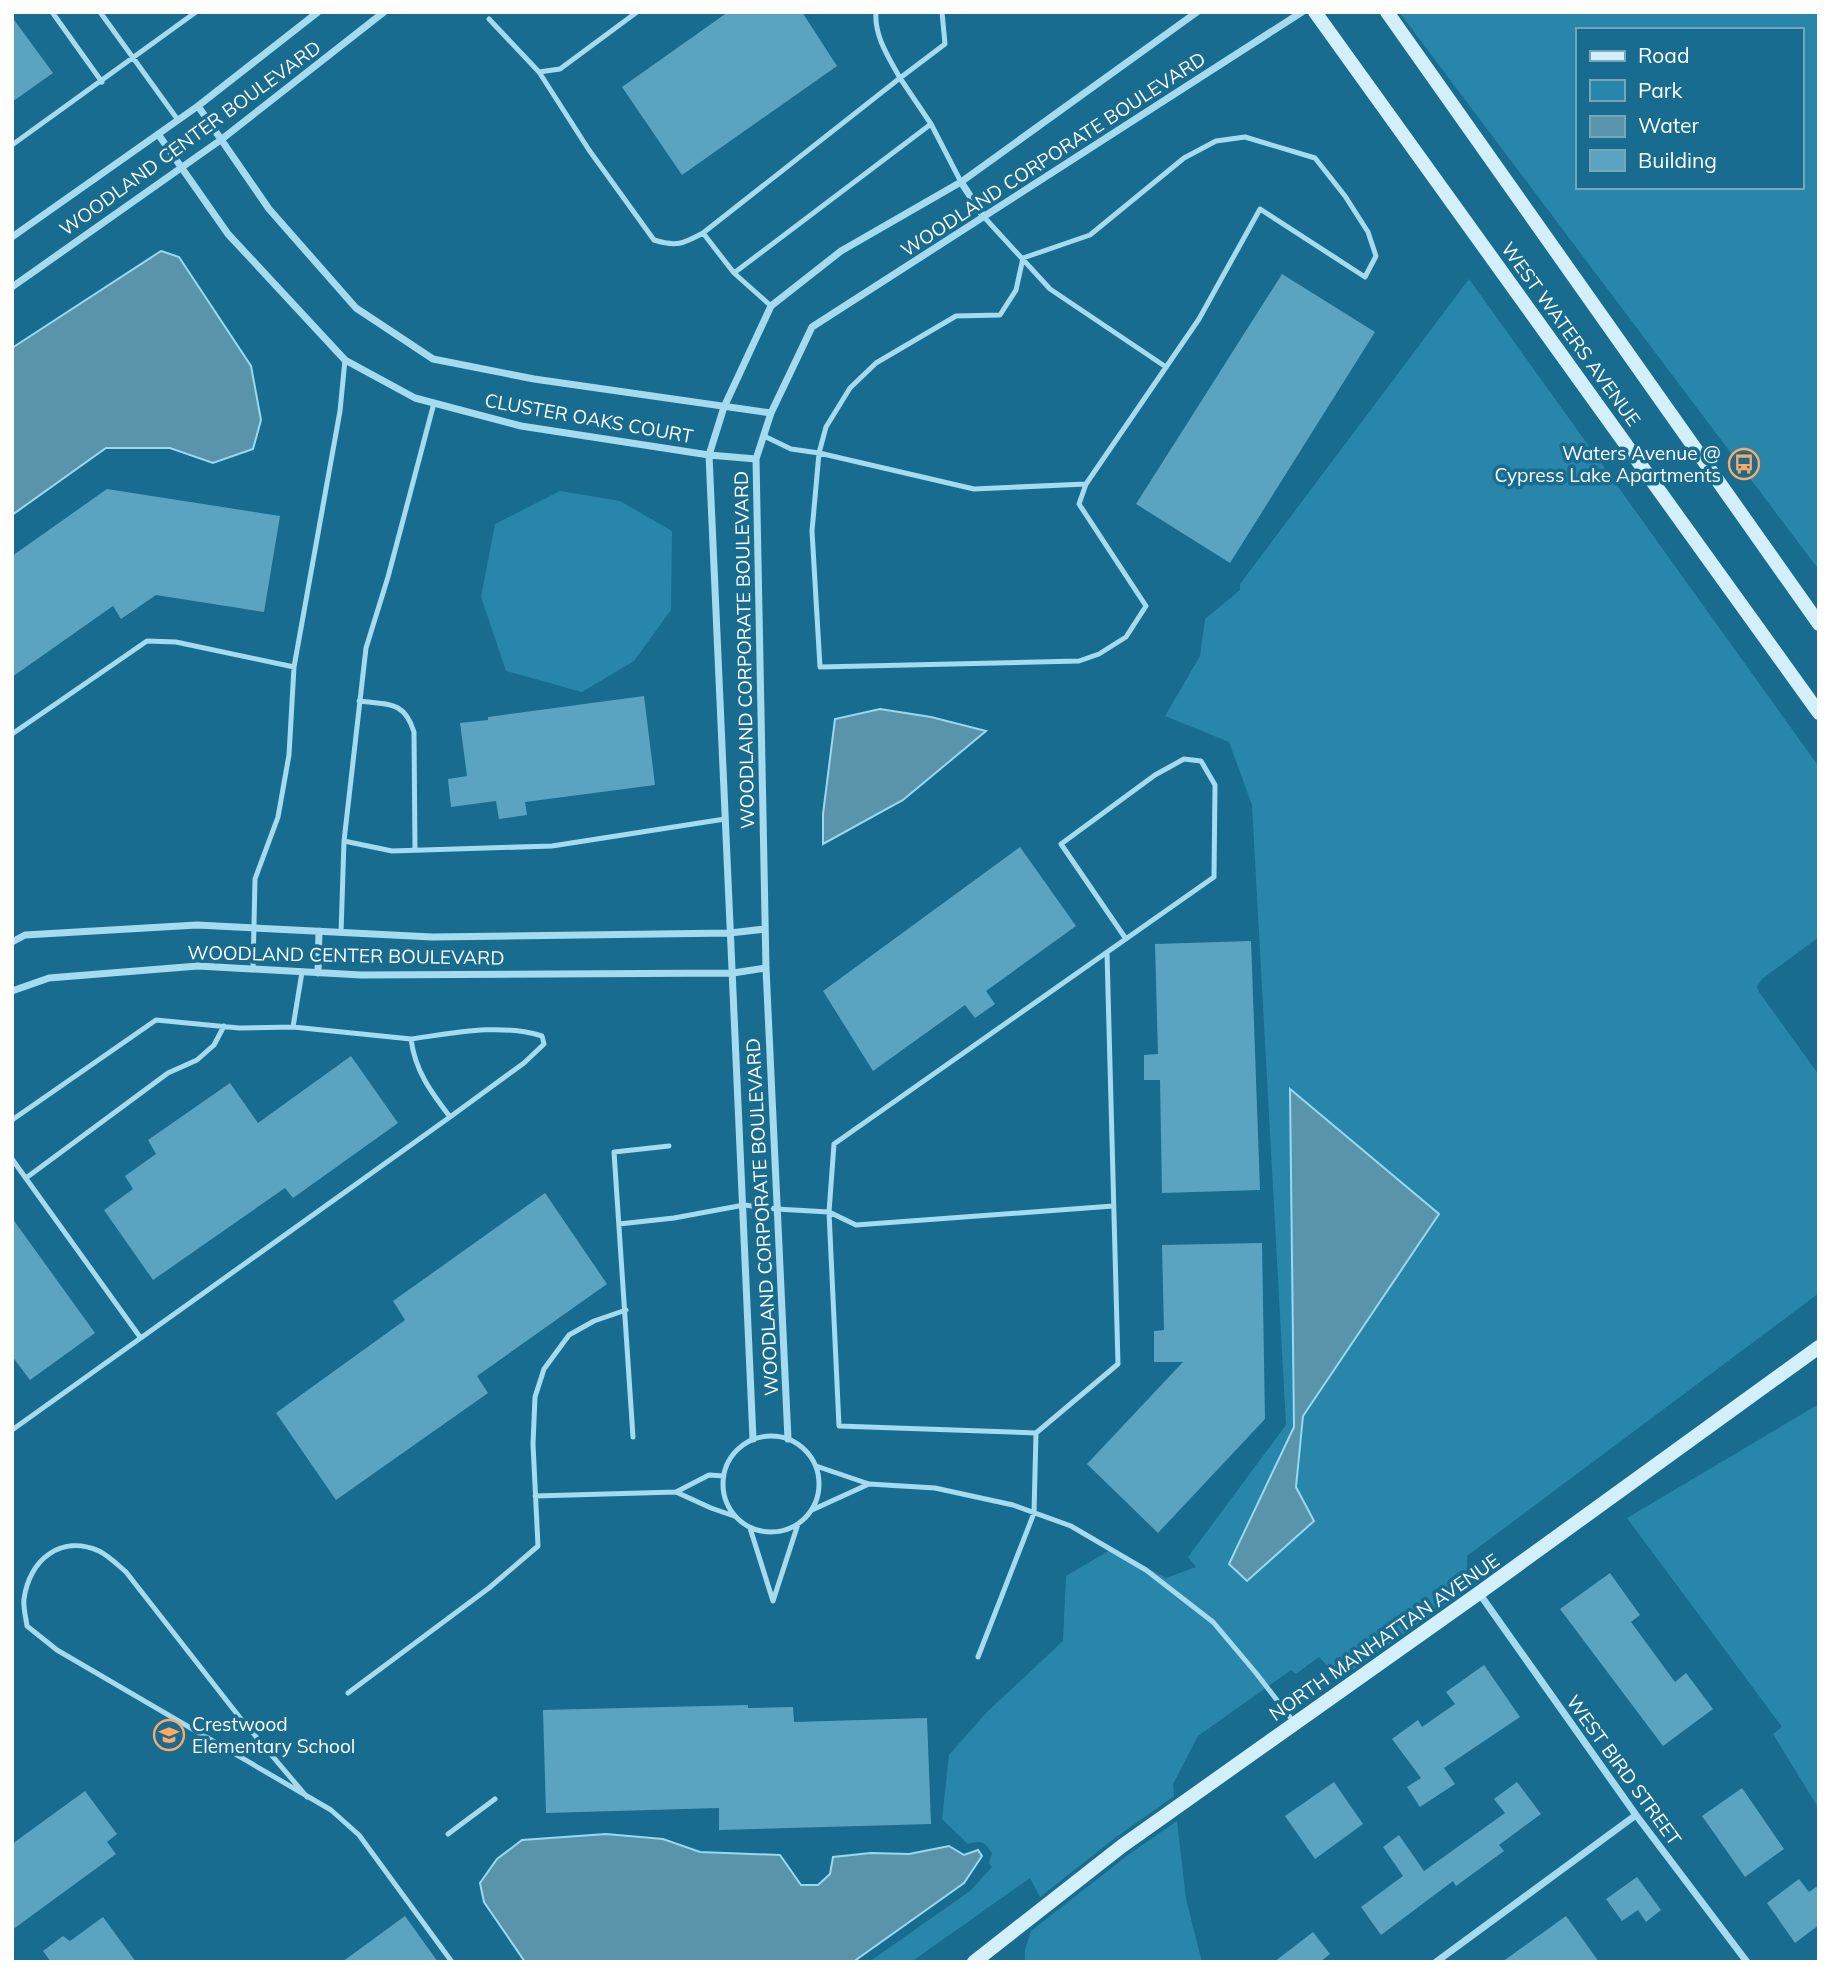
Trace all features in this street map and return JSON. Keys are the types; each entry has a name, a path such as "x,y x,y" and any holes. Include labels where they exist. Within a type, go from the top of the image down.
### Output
{"main road":[{"name":"WEST WATERS AVENUE","path":"1315,12 1819,713"},
{"name":"WEST WATERS AVENUE","path":"1387,12 1819,624"},
{"name":"NORTH MANHATTAN AVENUE","path":"974,1962 1122,1846 1479,1593 1819,1347"}],"street":[{"name":"WOODLAND CENTER BOULEVARD","path":"12,237 198,106 318,12"},
{"name":"WOODLAND CENTER BOULEVARD","path":"12,287 222,139 384,12"},
{"name":"WOODLAND CORPORATE BOULEVARD","path":"753,1439 709,455 724,407 771,306 841,251 961,182 1197,12"},
{"name":"WOODLAND CORPORATE BOULEVARD","path":"788,1439 766,968 756,459 771,412 812,327 1302,12"},
{"name":"CLUSTER OAKS COURT","path":"198,106 269,209 356,308 433,359 534,379 771,412"},
{"name":"CLUSTER OAKS COURT","path":"158,134 228,234 345,360 415,398 521,426 709,455 756,459"},
{"path":"961,182 984,217"},
{"name":"WOODLAND CENTER BOULEVARD","path":"12,942 25,935 197,925 432,937 730,933 765,929"},
{"path":"318,973 319,931"},
{"name":"WOODLAND CENTER BOULEVARD","path":"12,991 49,978 198,966 361,975 733,973 766,968"},
{"name":"WEST BIRD STREET","path":"1479,1593 1636,1815 1747,1962"},
{"path":"1436,1962 1636,1815"}],"lane":[{"path":"52,12 102,82"},
{"path":"100,12 178,120"},
{"path":"12,145 196,12"},
{"path":"539,72 559,69 637,12"},
{"path":"876,12 875,21 884,50 931,124 961,182"},
{"path":"489,19 539,72 589,150 654,240 671,246 703,233 945,44 942,12"},
{"path":"734,272 931,124"},
{"path":"1245,137 1315,158 1345,196 1368,232 1376,256 1365,277 1260,209 1199,319 1086,484 1079,504 1146,606 1126,637 1099,654 1079,662 820,667 812,531 819,453 825,427 850,388 876,363 956,316 1000,315 1016,290 1023,258 1090,235 1184,158 1216,141 1245,137"},
{"path":"984,217 1050,289 1166,367"},
{"path":"703,233 734,272 771,306"},
{"path":"253,969 255,878 278,817 289,755 294,667 340,411 345,360"},
{"path":"341,933 344,841 366,648 388,577 434,403"},
{"path":"764,436 791,449 974,488 1086,484"},
{"path":"12,734 147,641 176,642 294,667"},
{"path":"359,701 400,708 409,716 414,732 415,850"},
{"path":"1107,953 1118,1364 1036,1433 839,1426 829,1212 834,1144 1107,953 1214,877 1215,785 1201,761 1184,759 1155,775 1061,844 1126,939"},
{"path":"344,841 392,851 552,846 725,819"},
{"path":"293,1027 302,972"},
{"path":"12,1120 156,1020 224,1026 293,1027 411,1039 498,1029 524,1031 542,1037 544,1044 524,1063 450,1117 14,1426"},
{"path":"26,1178 167,1073 197,1060 214,1045 224,1026"},
{"path":"411,1039 413,1058 423,1082 450,1117"},
{"path":"633,1437 614,1152 669,1146"},
{"path":"12,1159 139,1337"},
{"path":"619,1224 744,1205 829,1212 856,1226 1113,1206"},
{"path":"348,1693 489,1588 538,1546 533,1444 535,1397 544,1370 569,1335 594,1321 626,1310"},
{"path":"978,1657 1034,1513 1036,1433"},
{"path":"812,1510 819,1489 816,1466 800,1445 776,1436 753,1439 739,1447 729,1460 723,1490 727,1504 735,1516 750,1528 766,1532 783,1531 798,1524 812,1510 869,1484"},
{"path":"816,1466 869,1484 934,1488 1013,1505 1071,1526 1146,1570 1213,1622 1295,1724"},
{"path":"534,1496 676,1492 709,1475 724,1476"},
{"path":"676,1492 735,1516"},
{"path":"750,1528 773,1601 798,1524"},
{"path":"307,1797 241,1719 126,1572 102,1552 81,1545 62,1548 46,1555 30,1574 24,1601 27,1626 57,1650 307,1797 331,1810 359,1835 452,1962"},
{"path":"448,1834 495,1799"}],"green space":[{"path":"1399,12 1819,12 1819,570"},
{"path":"1469,279 1819,767 1819,937 1762,979 1757,987 1819,1075 1819,1293 1467,1556 1468,1588 1340,1679 1319,1657 1296,1674 1291,1670 1198,1736 1173,1784 1174,1796 1040,1897 1030,1878 911,1962 869,1962 970,1891 992,1867 989,1863 992,1853 987,1846 979,1842 968,1844 942,1819 949,1755 987,1712 1063,1641 1066,1576 1112,1549 1166,1578 1196,1567 1188,1557 1286,1425 1252,805 1229,742 1165,716 1200,656 1205,619 1240,590 1240,584"},
{"path":"560,491 620,501 672,531 671,610 634,661 582,692 506,671 481,597 495,524"},
{"path":"1819,1404 1819,1809 1773,1734 1782,1727 1627,1518"},
{"path":"1177,1821 1186,1899 1202,1962 1025,1962 1025,1950 1031,1931 1128,1855"}],"water":[{"path":"161,251 179,257 251,366 261,420 253,449 213,463 170,448 106,448 12,515 12,348"},
{"path":"880,709 931,717 986,731 903,800 823,844 823,814 835,719"},
{"path":"1290,1089 1439,1214 1303,1416 1296,1487 1314,1521 1247,1581 1229,1564 1294,1427"},
{"path":"606,1834 663,1839 700,1852 780,1855 801,1885 818,1885 830,1874 833,1857 871,1853 909,1854 949,1846 964,1855 978,1850 982,1856 964,1883 853,1962 525,1962 484,1902 480,1883 497,1859 522,1840"}],"building":[{"path":"728,12 802,12 837,66 682,175 622,87"},
{"path":"12,17 53,73 12,102"},
{"path":"1282,274 1375,332 1230,563 1136,504"},
{"path":"107,489 280,516 264,612 156,595 121,619 113,606 12,677 12,556"},
{"path":"644,696 655,785 525,802 527,815 499,819 496,801 451,807 448,779 467,776 460,723"},
{"path":"1020,847 1076,926 986,991 995,1004 975,1018 965,1005 873,1071 823,991"},
{"path":"1251,941 1260,1190 1162,1193 1160,1080 1144,1080 1144,1055 1158,1054 1155,944"},
{"path":"351,1056 398,1123 293,1198 285,1188 153,1280 104,1210 133,1189 125,1176 156,1154 148,1140 230,1083 258,1123"},
{"path":"545,1193 607,1284 477,1376 488,1393 336,1500 276,1413 405,1320 393,1301"},
{"path":"12,1218 95,1333 30,1380 12,1356"},
{"path":"1262,1243 1265,1419 1158,1533 1087,1464 1183,1362 1154,1362 1154,1331 1164,1330 1162,1245"},
{"path":"1610,1573 1640,1615 1631,1622 1675,1682 1686,1673 1713,1709 1663,1746 1560,1609"},
{"path":"1484,1665 1520,1717 1444,1768 1455,1784 1420,1807 1407,1787 1421,1778 1392,1739 1418,1720 1422,1727 1455,1704 1446,1692"},
{"path":"748,1705 748,1708 793,1707 794,1722 927,1718 931,1824 719,1830 719,1808 546,1813 543,1710"},
{"path":"1334,1782 1363,1824 1315,1859 1285,1816"},
{"path":"1517,1782 1541,1814 1499,1845 1504,1851 1456,1886 1453,1881 1381,1935 1361,1907 1403,1876 1383,1847 1399,1835 1424,1871 1505,1813 1494,1799"},
{"path":"1742,1788 1784,1849 1745,1877 1702,1816"},
{"path":"85,1791 117,1834 107,1842 116,1854 12,1930 12,1844"},
{"path":"1637,1877 1661,1910 1646,1922 1638,1910 1622,1921 1606,1899"},
{"path":"1799,1879 1809,1892 1819,1885 1819,1925 1795,1943 1767,1903"},
{"path":"405,1916 438,1962 342,1962"},
{"path":"1566,1916 1599,1962 1502,1962"},
{"path":"103,1917 136,1962 51,1962 43,1951 63,1936 70,1941"},
{"path":"1313,1932 1330,1954 1320,1962 1274,1962"}],"place":[{"name":"Waters Avenue @ Cypress Lake Apartments","path":"1744,464"},
{"name":"Crestwood Elementary School","path":"169,1735"}]}
